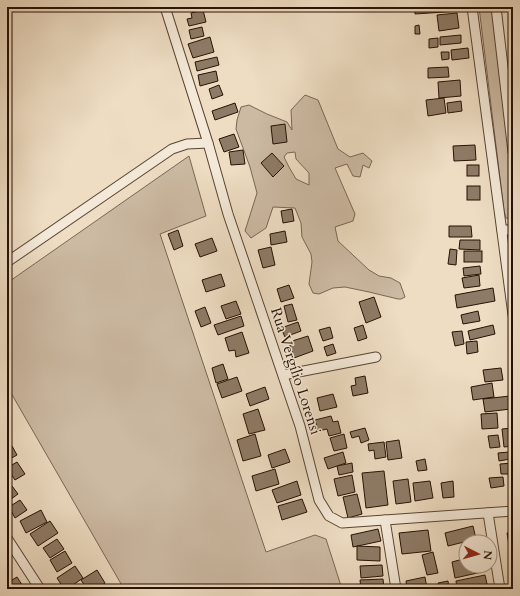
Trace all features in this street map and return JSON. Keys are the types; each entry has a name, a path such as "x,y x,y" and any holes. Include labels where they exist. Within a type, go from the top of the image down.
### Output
{"street":[{"name":"Rua Vergílio Lorensi","path":"165,7 208,143 228,214 300,426 319,500 329,516 342,523 513,511"},
{"path":"472,7 513,315"},
{"path":"496,7 513,152"},
{"path":"7,262 172,149 187,144 208,143"},
{"path":"502,230 513,230"},
{"path":"283,376 376,357"},
{"path":"488,513 500,589"},
{"path":"385,520 396,589"},
{"path":"7,538 40,589"}],"shaded area":[{"path":"479,7 494,7 513,186 513,216 510,219 506,218 504,211"},
{"path":"305,95 318,100 338,149 350,157 363,153 372,161 369,168 363,165 360,177 353,176 347,164 335,168 355,214 353,221 335,227 338,241 369,270 379,276 391,278 400,283 405,297 398,299 345,287 333,288 319,294 313,293 309,284 312,262 311,254 302,237 301,223 295,208 273,207 266,228 251,238 245,231 257,193 250,167 236,129 241,107 249,105 287,122 292,130 291,110","holes":["295,152 296,159 309,173 309,185 296,179 284,157 287,153"]},
{"path":"189,156 206,216 160,234 266,552 315,535 326,539 342,589 124,589 7,386 7,283"},
{"path":"510,237 513,238 513,299 506,239"}],"building":[{"path":"183,7 197,7 184,11"},
{"path":"415,7 458,7 459,11 415,14"},
{"path":"203,10 206,22 189,26 187,19 192,18 191,13"},
{"path":"457,13 459,28 439,31 437,15"},
{"path":"419,25 420,34 415,34 415,26"},
{"path":"202,27 204,36 191,39 189,30"},
{"path":"461,35 461,43 440,45 440,37"},
{"path":"210,37 214,52 193,58 188,44"},
{"path":"438,38 438,47 429,48 429,39"},
{"path":"468,48 469,58 452,60 451,50"},
{"path":"441,52 449,52 449,59 442,60"},
{"path":"217,57 219,65 197,71 195,62"},
{"path":"448,67 449,77 428,78 428,68"},
{"path":"216,71 218,81 200,86 198,75"},
{"path":"460,80 461,96 439,98 438,82"},
{"path":"219,85 223,95 212,99 209,89"},
{"path":"444,98 446,113 428,116 426,100"},
{"path":"461,101 462,111 448,113 447,103"},
{"path":"235,103 238,112 215,120 212,111"},
{"path":"285,124 287,142 273,144 271,126"},
{"path":"234,134 239,147 224,152 219,139"},
{"path":"475,145 476,160 454,161 453,146"},
{"path":"243,150 245,164 231,165 229,152"},
{"path":"272,153 284,166 273,177 261,163"},
{"path":"467,165 479,165 479,176 467,176"},
{"path":"467,186 480,186 480,200 467,200"},
{"path":"292,209 294,221 283,223 281,211"},
{"path":"449,226 471,226 472,237 449,237"},
{"path":"178,230 183,246 174,250 168,234"},
{"path":"285,231 287,242 271,245 270,234"},
{"path":"212,238 217,251 200,257 195,244"},
{"path":"460,240 480,240 480,250 459,249"},
{"path":"271,247 275,265 263,268 258,250"},
{"path":"450,249 457,250 456,265 448,264"},
{"path":"464,251 482,251 482,262 464,262"},
{"path":"480,266 481,274 464,276 463,268"},
{"path":"221,274 225,286 206,292 202,280"},
{"path":"479,275 480,286 464,288 462,278"},
{"path":"289,285 294,298 281,302 277,289"},
{"path":"493,288 495,301 457,308 455,295"},
{"path":"374,297 381,317 366,323 359,302"},
{"path":"236,301 241,314 226,319 221,306"},
{"path":"292,304 297,320 288,322 284,306"},
{"path":"205,307 211,323 201,327 195,311"},
{"path":"478,311 480,321 463,324 461,315"},
{"path":"241,316 244,326 218,335 214,325"},
{"path":"298,322 301,331 285,337 281,328"},
{"path":"363,325 367,338 358,341 354,328"},
{"path":"493,325 495,334 470,340 468,331"},
{"path":"330,327 333,338 323,341 319,330"},
{"path":"462,331 464,344 455,346 452,332"},
{"path":"242,332 249,353 236,357 235,350 229,351 225,338"},
{"path":"308,336 313,351 294,358 289,342"},
{"path":"477,341 478,352 467,354 466,342"},
{"path":"333,344 336,353 327,356 324,347"},
{"path":"223,364 228,379 216,383 212,368"},
{"path":"501,368 503,380 485,382 483,370"},
{"path":"365,376 368,393 353,396 351,386 356,385 355,378"},
{"path":"237,377 242,391 222,398 217,384"},
{"path":"492,383 494,397 473,400 471,387"},
{"path":"265,387 269,399 250,406 246,394"},
{"path":"333,394 337,407 320,411 317,398"},
{"path":"510,396 511,409 485,412 483,399"},
{"path":"258,409 265,430 249,434 243,414"},
{"path":"497,413 498,428 482,429 481,414"},
{"path":"331,416 333,422 338,421 341,433 329,436 327,429 318,431 315,420"},
{"path":"365,428 369,440 361,443 359,436 352,438 350,432"},
{"path":"513,428 513,446 504,447 502,429"},
{"path":"255,434 261,456 243,461 237,440"},
{"path":"344,434 347,448 334,451 330,438"},
{"path":"498,435 500,447 490,448 488,436"},
{"path":"399,440 402,458 388,460 386,442"},
{"path":"384,442 386,457 375,459 374,450 369,451 368,444"},
{"path":"12,446 17,455 8,460 7,448"},
{"path":"285,449 290,462 272,468 268,455"},
{"path":"343,452 346,463 328,469 324,458"},
{"path":"509,452 510,459 499,461 498,453"},
{"path":"425,459 427,470 418,471 416,461"},
{"path":"17,462 25,474 15,480 7,468"},
{"path":"352,463 353,472 339,475 337,466"},
{"path":"513,463 513,474 501,474 500,464"},
{"path":"275,469 279,484 256,491 252,476"},
{"path":"384,471 388,505 366,508 362,473"},
{"path":"352,475 355,492 338,496 334,479"},
{"path":"503,477 504,486 491,488 489,478"},
{"path":"408,479 411,502 396,504 393,481"},
{"path":"297,481 301,495 277,503 272,490"},
{"path":"430,481 433,498 415,501 413,483"},
{"path":"453,481 454,497 443,498 441,483"},
{"path":"12,486 18,494 7,502 7,489"},
{"path":"357,494 362,514 348,518 343,497"},
{"path":"302,499 307,512 282,520 278,506"},
{"path":"20,500 27,510 15,518 9,507"},
{"path":"41,510 47,522 26,533 20,521"},
{"path":"50,521 58,533 38,546 30,534"},
{"path":"473,526 475,534 458,534 458,544 448,546 445,533"},
{"path":"378,529 381,541 353,547 351,535"},
{"path":"428,530 431,551 402,554 399,533"},
{"path":"513,532 513,544 509,545 507,533"},
{"path":"57,539 64,549 50,558 43,548"},
{"path":"357,546 380,547 380,561 357,560"},
{"path":"65,551 72,563 57,572 50,560"},
{"path":"433,552 438,573 427,575 422,555"},
{"path":"458,560 458,574 473,574 455,578 452,562"},
{"path":"382,565 383,576 361,578 360,566"},
{"path":"75,566 83,578 67,589 64,589 57,578"},
{"path":"97,570 105,583 96,589 87,589 81,580"},
{"path":"485,575 488,588 457,589 456,581"},
{"path":"17,577 24,588 7,589 7,583"},
{"path":"425,577 427,589 407,589 406,581"},
{"path":"383,579 384,589 361,589 360,580"},
{"path":"448,581 449,589 439,589 438,583"}]}
